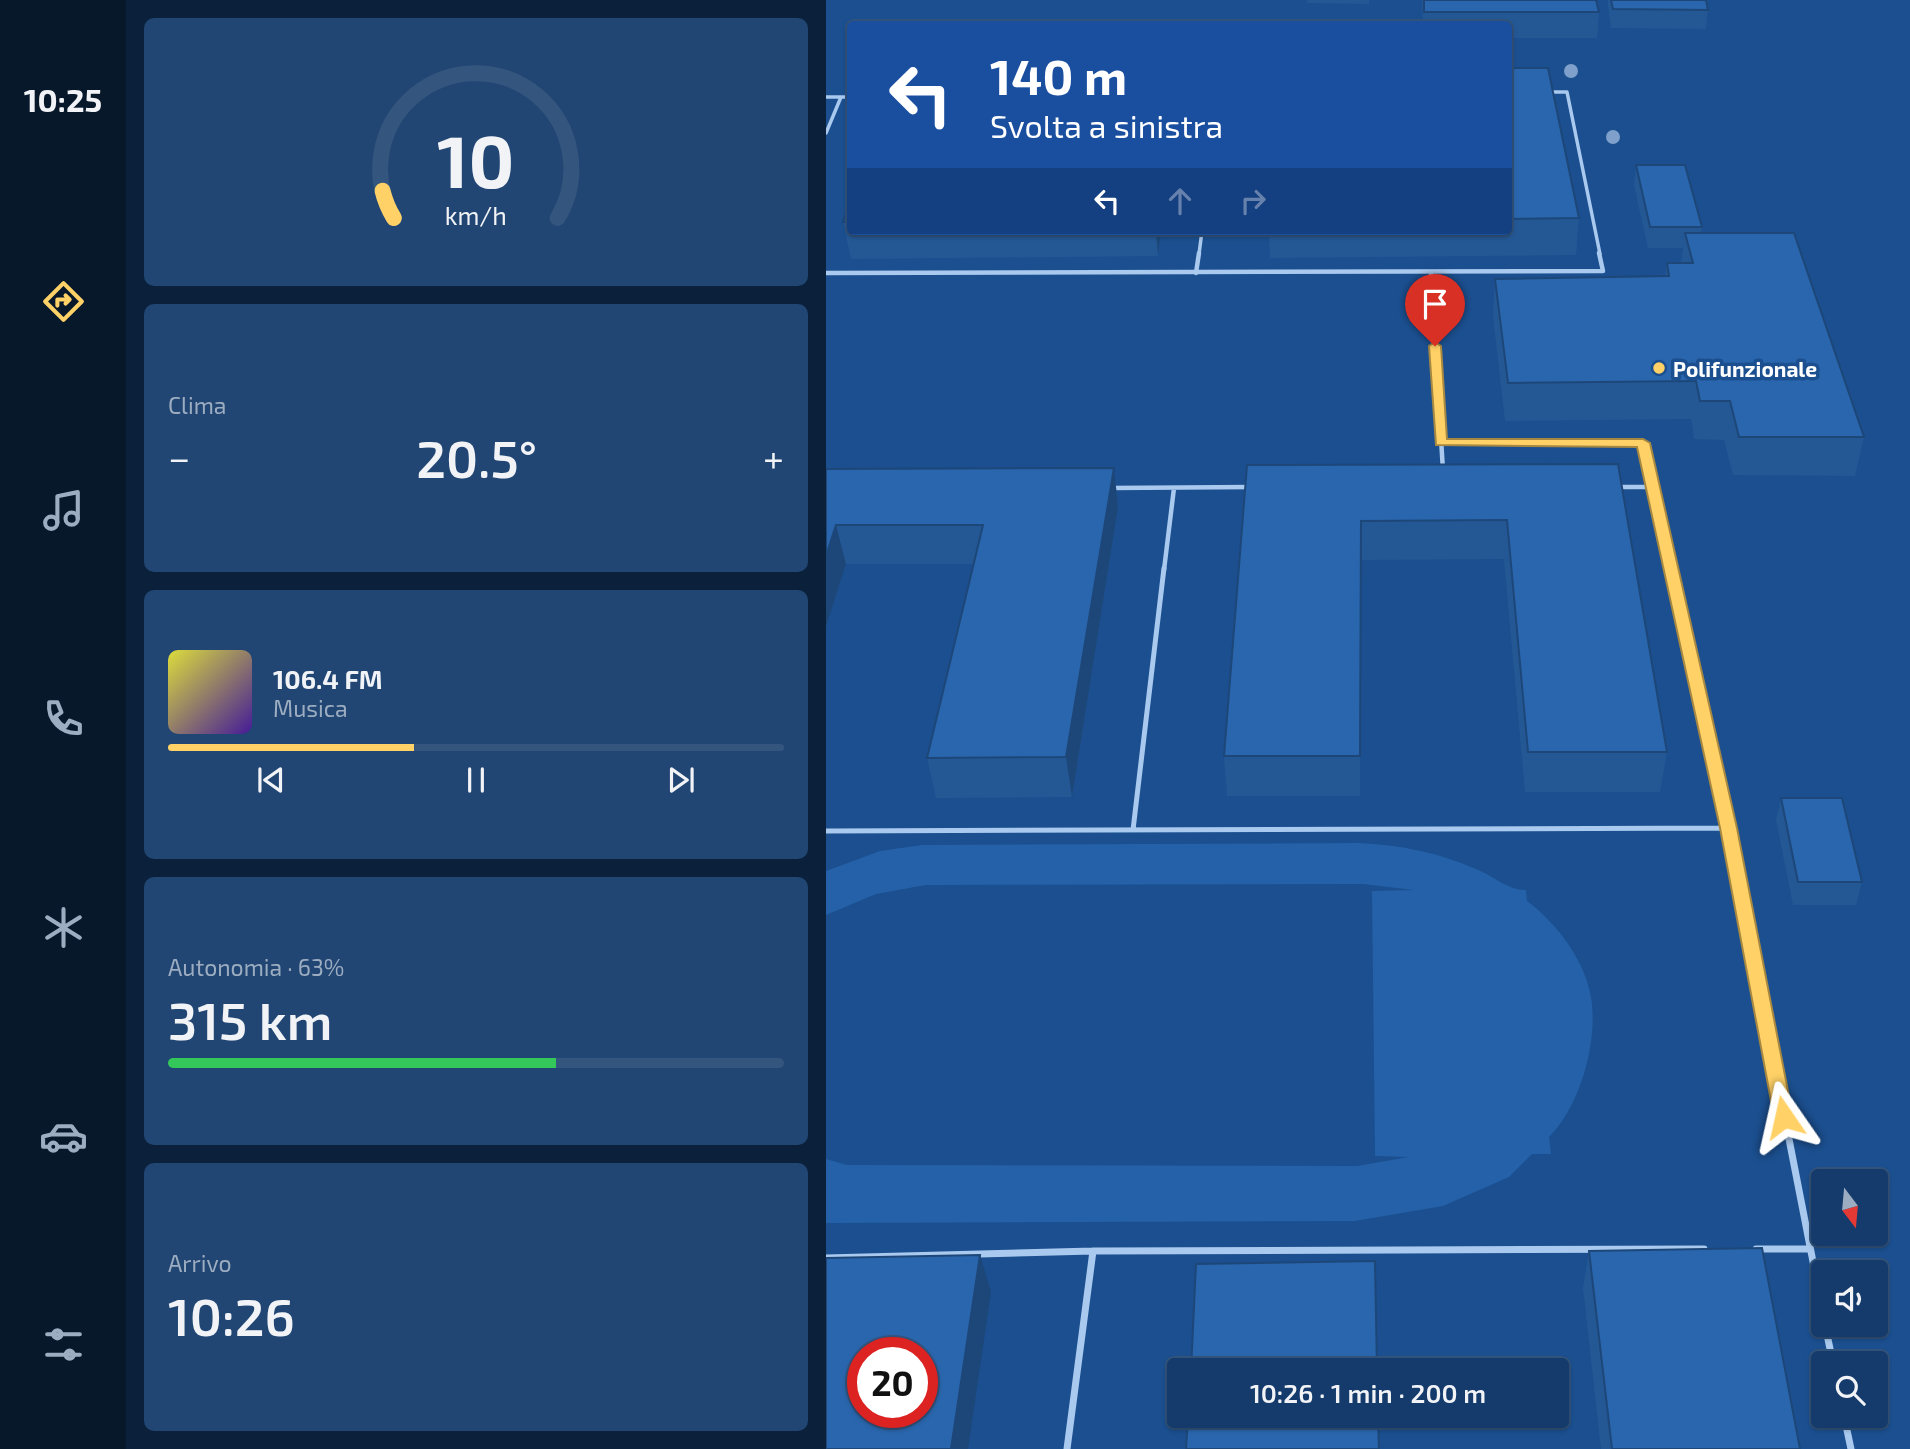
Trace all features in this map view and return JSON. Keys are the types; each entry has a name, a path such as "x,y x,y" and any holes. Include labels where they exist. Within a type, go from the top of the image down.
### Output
{"lane":[{"path":"826,273 1431,274 1603,271 1567,92 1544,92"},
{"path":"826,97 847,97"},
{"path":"826,133 841,97"},
{"path":"1196,273 1201,235"},
{"path":"1431,274 1443,474"},
{"path":"1441,443 1643,443 1728,828 1811,1260"},
{"path":"1610,486 1652,487"},
{"path":"1104,488 1255,487"},
{"path":"1133,830 1174,488"},
{"path":"826,831 1728,828"},
{"path":"826,1258 1093,1251 1712,1249"},
{"path":"1740,1249 1809,1249"},
{"path":"1067,1449 1093,1251"},
{"path":"1847,1428 1851,1449"}],"shaded area":[{"path":"1358,843 1432,854 1476,869 1513,888 1526,890 1527,901 1548,919 1574,953 1590,992 1590,1049 1579,1089 1549,1137 1551,1154 1532,1154 1509,1177 1443,1206 1355,1221 826,1223 826,1159 847,1165 1357,1166 1409,1157 1375,1156 1372,891 1414,890 1363,884 926,885 876,894 826,915 826,871 880,851 922,845"}],"building":[{"path":"1424,0 1596,0 1599,12 1424,12"},
{"path":"1611,0 1706,0 1708,10 1613,9"},
{"path":"1512,68 1548,68 1579,218 1512,219"},
{"path":"1636,165 1685,165 1702,227 1650,227"},
{"name":"Polifunzionale","path":"1685,233 1794,233 1864,437 1739,437 1730,401 1700,401 1696,381 1508,383 1495,279 1669,276 1667,263 1693,263"},
{"path":"1618,464 1667,752 1528,752 1507,520 1361,521 1360,756 1224,756 1247,465"},
{"path":"1114,468 1066,757 927,758 983,525 836,525 826,556 826,469"},
{"path":"1781,798 1842,798 1862,882 1798,882"},
{"path":"1762,1248 1800,1449 1612,1449 1589,1251"},
{"path":"980,1255 951,1449 826,1449 826,1258"},
{"path":"1375,1261 1377,1358 1192,1358 1196,1264"},
{"path":"1187,1428 1378,1428 1379,1449 1186,1449"}],"place":[{"name":"Polifunzionale","path":"1659,368"}],"route":[{"path":"1435,346 1441,443 1643,443 1728,828 1784,1117"}]}
